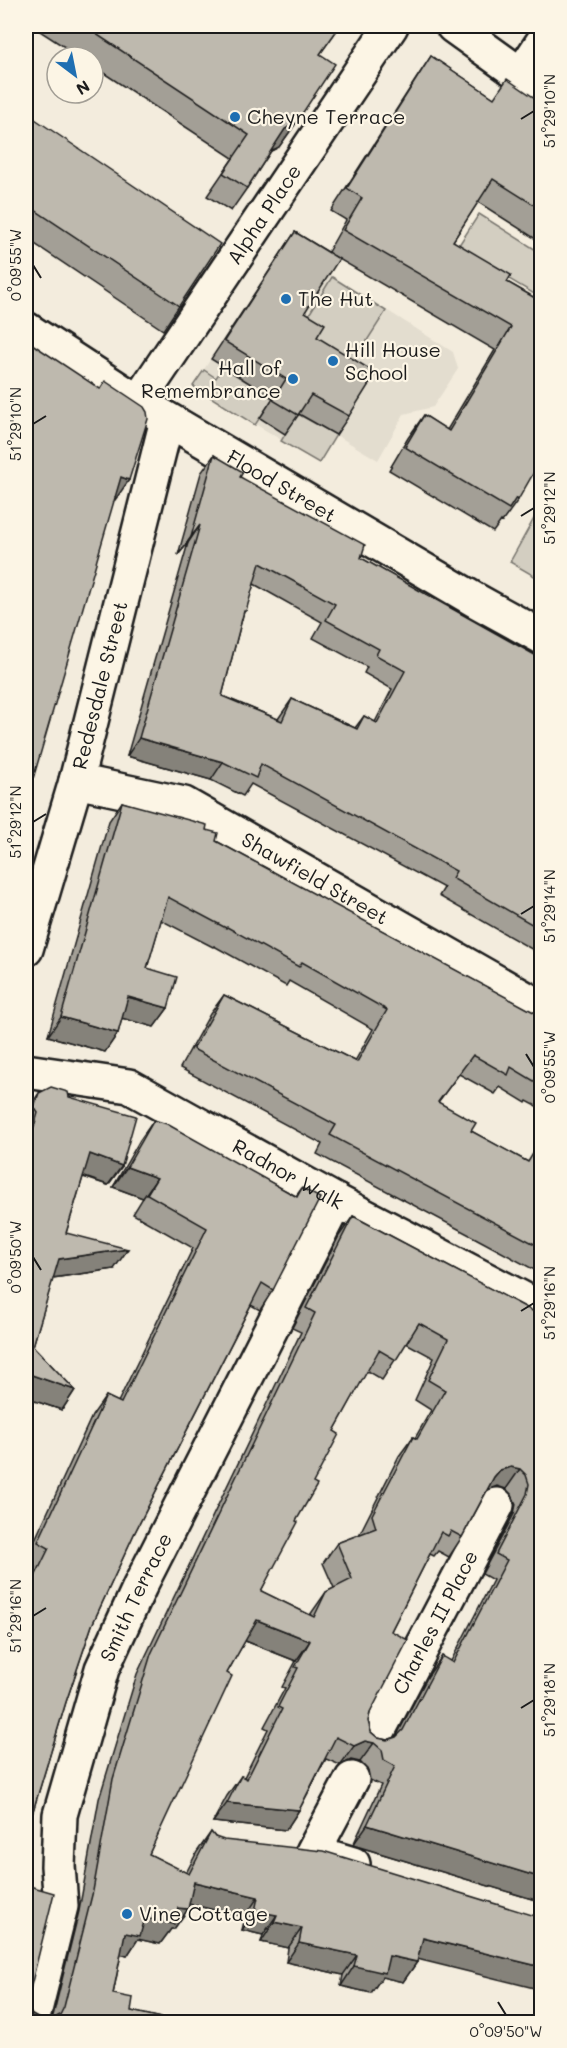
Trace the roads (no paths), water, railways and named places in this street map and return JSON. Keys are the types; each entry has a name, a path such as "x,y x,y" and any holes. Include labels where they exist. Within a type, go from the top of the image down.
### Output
{"street":[{"name":"Alpha Place","path":"138,402 391,26"},
{"path":"453,26 531,83 542,43"},
{"name":"Flood Street","path":"26,329 167,420 542,637"},
{"name":"Redesdale Street","path":"26,949 76,782 167,420"},
{"name":"Shawfield Street","path":"76,782 184,804 542,1008"},
{"name":"Radnor Walk","path":"26,1071 129,1086 336,1201 542,1309"},
{"name":"Smith Terrace","path":"32,2022 61,1906 58,1866 60,1815 102,1669 140,1586 336,1201"},
{"name":"Charles II Place","path":"373,1741 497,1505"},
{"path":"313,1852 352,1779"},
{"path":"279,1848 313,1852 382,1873"}],"place":[{"name":"Cheyne Terrace","path":"235,117"},
{"name":"The Hut","path":"286,299"},
{"name":"Hill House School","path":"333,361"},
{"name":"Hall of Remembrance","path":"293,379"},
{"name":"Vine Cottage","path":"127,1914"}]}
